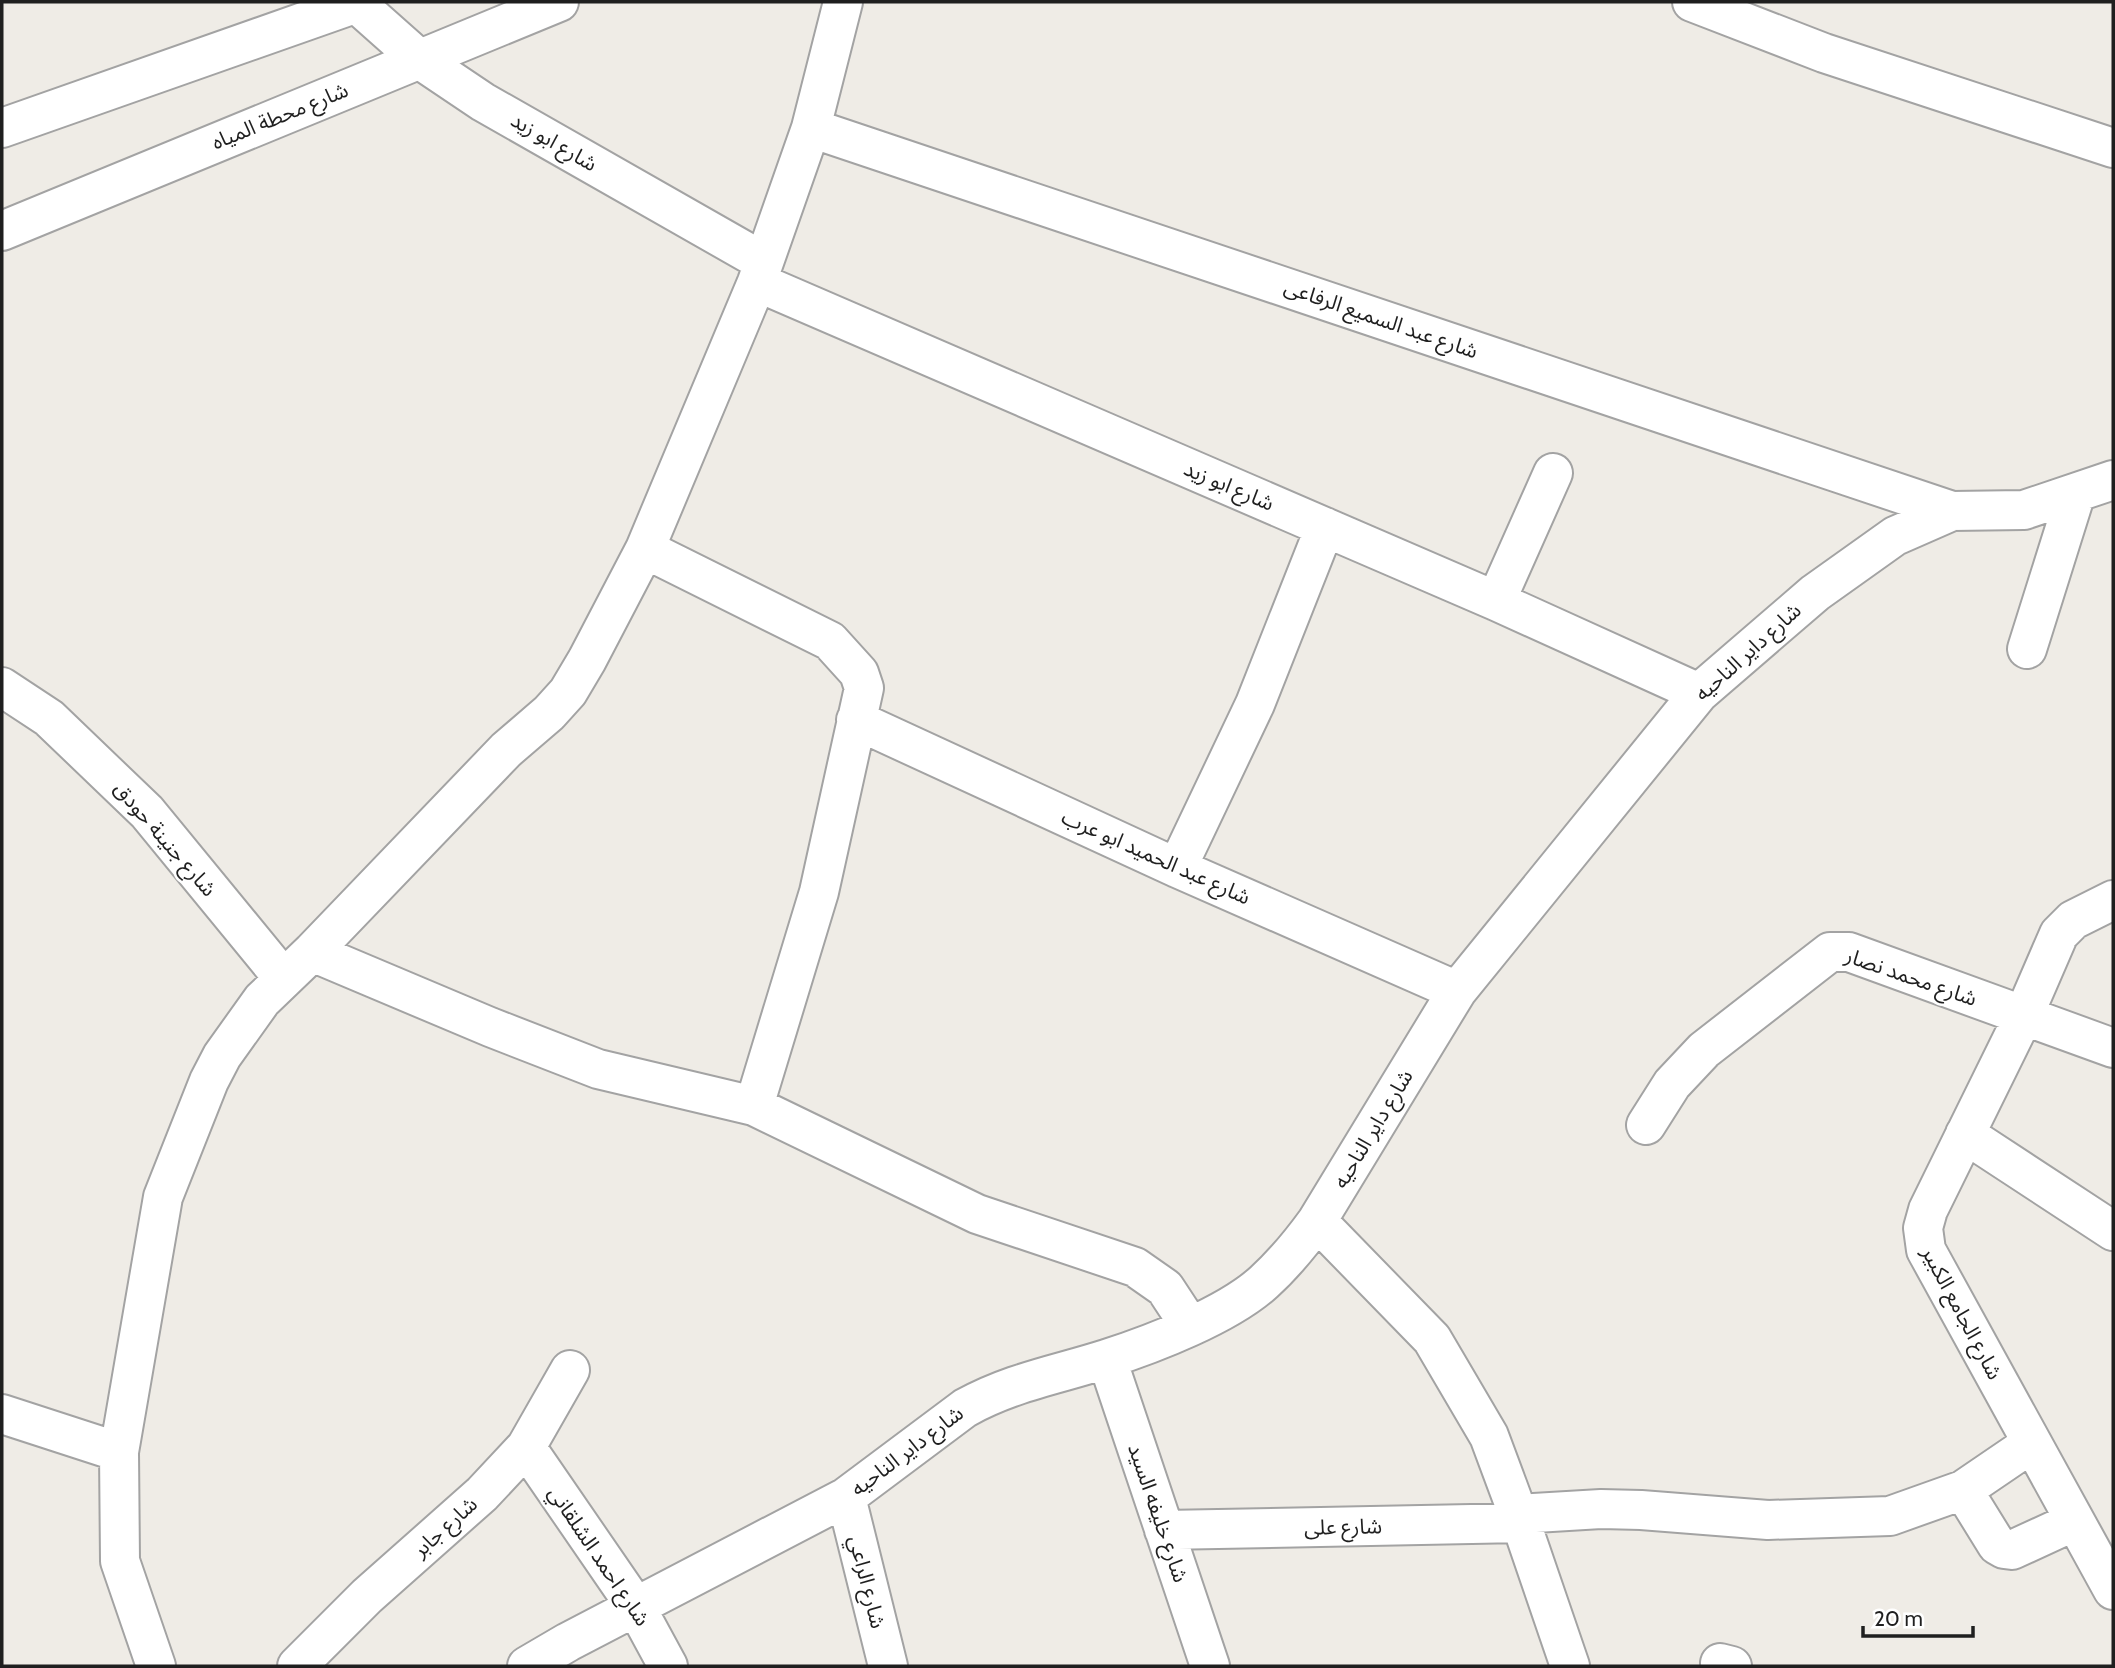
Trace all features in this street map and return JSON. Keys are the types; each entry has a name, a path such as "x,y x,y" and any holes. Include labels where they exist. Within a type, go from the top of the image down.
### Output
{"street":[{"name":"شارع محطة المياه","path":"2,231 559,2"},
{"path":"156,1666 120,1561 119,1452 163,1197 209,1081 222,1056 262,1000 312,952 506,750 550,713 568,692 645,549 761,272 811,128 843,2"},
{"path":"1692,2 1824,53 2113,148"},
{"name":"شارع ابو زيد","path":"358,3 419,59 495,109 761,272 1699,693"},
{"path":"2,128 358,3"},
{"name":"شارع عبد السميع الرفاعى","path":"811,128 1952,511"},
{"path":"1496,601 1553,473"},
{"name":"شارع داير الناحيه","path":"527,1666 846,1497 982,1398 1014,1384 1107,1359 1190,1326 1234,1303 1262,1284 1294,1252 1317,1221 1457,990 1699,693 1815,593 1895,536 1952,511 2024,510 2113,480"},
{"path":"2027,649 2076,493"},
{"path":"1177,868 1255,704 1325,527"},
{"path":"645,549 830,641 859,673 864,688 819,892 754,1106"},
{"name":"شارع جنينة حودق","path":"2,687 49,718 147,812 284,979"},
{"name":"شارع عبد الحميد ابو عرب","path":"856,720 1177,868 1457,990"},
{"name":"شارع الجامع الكبير","path":"2113,900 2073,920 2059,934 2024,1017 1927,1210 1923,1228 1926,1250 2113,1590"},
{"name":"شارع محمد نصار","path":"1646,1125 1672,1084 1704,1050 1830,952 1849,951 2113,1048"},
{"path":"312,952 598,1069 754,1106 977,1214 1135,1267 1166,1288 1190,1326"},
{"path":"1965,1134 2113,1231"},
{"path":"1317,1221 1432,1339 1489,1436 1570,1666"},
{"name":"شارع خليفه السيد","path":"1107,1359 1210,1666"},
{"name":"شارع جابر","path":"297,1666 367,1596 482,1494 526,1447 570,1370"},
{"path":"2,1414 119,1452"},
{"name":"شارع على","path":"1164,1531 1520,1518 1601,1509 1768,1520 1890,1516 1963,1490 2032,1443"},
{"name":"شارع احمد الشلقاني","path":"526,1447 636,1608 668,1666"},
{"path":"1963,1490 1997,1545 2004,1549 2012,1550 2075,1521"},
{"name":"شارع الراعي","path":"846,1497 888,1666"}]}
